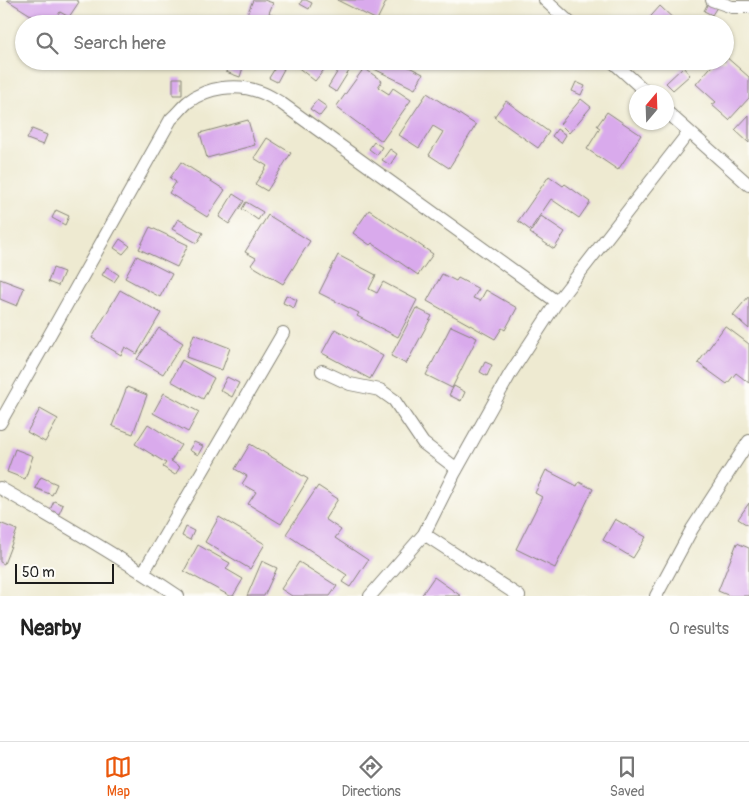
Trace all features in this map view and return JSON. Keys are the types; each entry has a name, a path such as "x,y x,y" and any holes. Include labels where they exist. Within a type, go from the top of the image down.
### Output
{"street":[{"path":"545,0 561,15"},
{"path":"712,0 732,7 749,7"},
{"path":"622,70 638,85"},
{"path":"0,423 171,119 188,102 198,96 222,88 244,88 260,92 281,103 557,302"},
{"path":"674,118 749,185"},
{"path":"370,596 424,534 457,469 510,374 557,302 689,132"},
{"path":"143,573 283,334"},
{"path":"322,371 350,384 380,390 394,400 423,444 457,469"},
{"path":"656,596 692,529 749,441"},
{"path":"0,488 143,573 174,595"},
{"path":"424,534 519,596"}],"building":[{"path":"7,0 76,0 79,2 70,15 60,12 58,15 31,15"},
{"path":"253,0 264,0 273,3 269,13 274,15 247,15"},
{"path":"302,0 312,3 309,9 300,4"},
{"path":"337,0 387,0 380,15 367,15"},
{"path":"708,3 717,7 712,15 704,11"},
{"path":"660,6 670,15 652,15"},
{"path":"734,64 749,77 749,98 729,120 712,105 716,102 696,84 708,70 734,70"},
{"path":"227,70 242,70 240,77 226,72"},
{"path":"274,70 283,70 277,82 269,78"},
{"path":"301,70 324,70 315,81"},
{"path":"339,70 349,71 336,92 328,87"},
{"path":"363,70 367,70 382,81 378,87 389,94 393,88 411,100 382,141 336,107"},
{"path":"376,70 415,70 423,74 415,89"},
{"path":"680,70 686,70 690,75 674,89 674,85 666,83"},
{"path":"173,78 182,78 182,95 173,95"},
{"path":"576,82 585,86 581,95 572,91"},
{"path":"427,93 476,125 449,168 429,155 443,132 433,126 419,148 399,135"},
{"path":"581,99 591,107 569,133 560,124"},
{"path":"317,100 327,107 320,116 310,109"},
{"path":"506,101 549,132 538,148 494,117"},
{"path":"607,112 629,127 629,130 634,130 641,135 618,170 587,149 600,128 597,126"},
{"path":"749,115 749,143 735,130"},
{"path":"248,120 255,145 207,158 200,133"},
{"path":"32,129 47,135 43,145 27,139"},
{"path":"557,129 566,135 561,143 552,136"},
{"path":"267,138 291,153 267,191 255,184 267,166 254,158"},
{"path":"374,142 382,147 377,155 369,149"},
{"path":"390,149 397,154 390,165 382,160"},
{"path":"181,162 225,190 207,217 169,193 176,182 170,178"},
{"path":"549,176 563,186 565,184 590,202 579,218 551,199 530,230 518,221"},
{"path":"233,194 244,201 229,224 219,217"},
{"path":"246,202 263,212 258,220 242,209"},
{"path":"56,210 69,216 65,225 52,218"},
{"path":"369,210 433,254 418,275 372,243 370,245 353,233"},
{"path":"268,215 310,241 283,284 251,265 256,258 245,252"},
{"path":"541,216 565,232 554,249 530,233"},
{"path":"178,219 203,233 197,243 172,229"},
{"path":"150,227 188,245 177,267 139,249"},
{"path":"120,239 130,246 123,254 114,248"},
{"path":"338,255 376,275 369,289 377,293 383,282 417,300 398,337 357,316 359,313 319,293"},
{"path":"137,256 172,274 160,297 125,278"},
{"path":"107,267 119,275 114,282 102,275"},
{"path":"53,268 64,272 58,286 48,282"},
{"path":"442,274 456,281 458,278 479,289 473,298 480,301 486,290 517,308 505,330 502,328 495,339 427,301"},
{"path":"0,279 24,288 17,306 0,299"},
{"path":"120,290 161,313 137,354 125,347 121,355 92,338"},
{"path":"286,295 297,300 294,308 283,303"},
{"path":"749,296 749,329 733,315"},
{"path":"416,308 432,316 406,364 391,356"},
{"path":"451,326 477,338 452,388 426,375"},
{"path":"725,326 749,344 749,383 736,373 727,384 698,363"},
{"path":"159,328 183,343 163,374 137,359"},
{"path":"335,329 383,356 370,379 322,353"},
{"path":"194,334 230,348 222,370 186,357"},
{"path":"182,360 214,378 203,399 171,381"},
{"path":"485,362 492,365 487,376 480,372"},
{"path":"227,377 239,383 232,397 220,390"},
{"path":"454,386 465,392 461,401 449,395"},
{"path":"127,387 147,395 133,434 112,426"},
{"path":"164,393 199,412 188,432 153,413"},
{"path":"40,409 58,419 45,442 27,432"},
{"path":"148,424 181,445 171,461 180,467 175,475 163,467 166,463 135,444"},
{"path":"194,442 203,446 198,455 189,450"},
{"path":"250,444 308,479 281,524 248,504 256,492 242,484 247,476 235,469"},
{"path":"15,449 33,456 25,479 7,472"},
{"path":"546,470 577,486 579,482 593,489 555,568 516,549 542,497 535,493"},
{"path":"41,477 57,484 52,495 35,488"},
{"path":"318,486 338,499 325,519 341,530 335,538 368,560 350,587 342,582 347,575 286,534"},
{"path":"54,501 63,505 59,514 50,510"},
{"path":"749,503 749,526 738,519"},
{"path":"219,517 265,544 250,569 205,542"},
{"path":"615,519 646,537 633,558 603,540"},
{"path":"0,523 17,530 4,564 0,562"},
{"path":"186,527 194,531 190,540 182,536"},
{"path":"737,543 749,548 749,596 730,596 718,591"},
{"path":"198,545 230,563 226,569 243,579 233,596 184,571"},
{"path":"262,561 277,568 264,596 247,596"},
{"path":"299,562 337,586 330,596 292,596 281,589"},
{"path":"434,577 461,596 421,596"}]}
